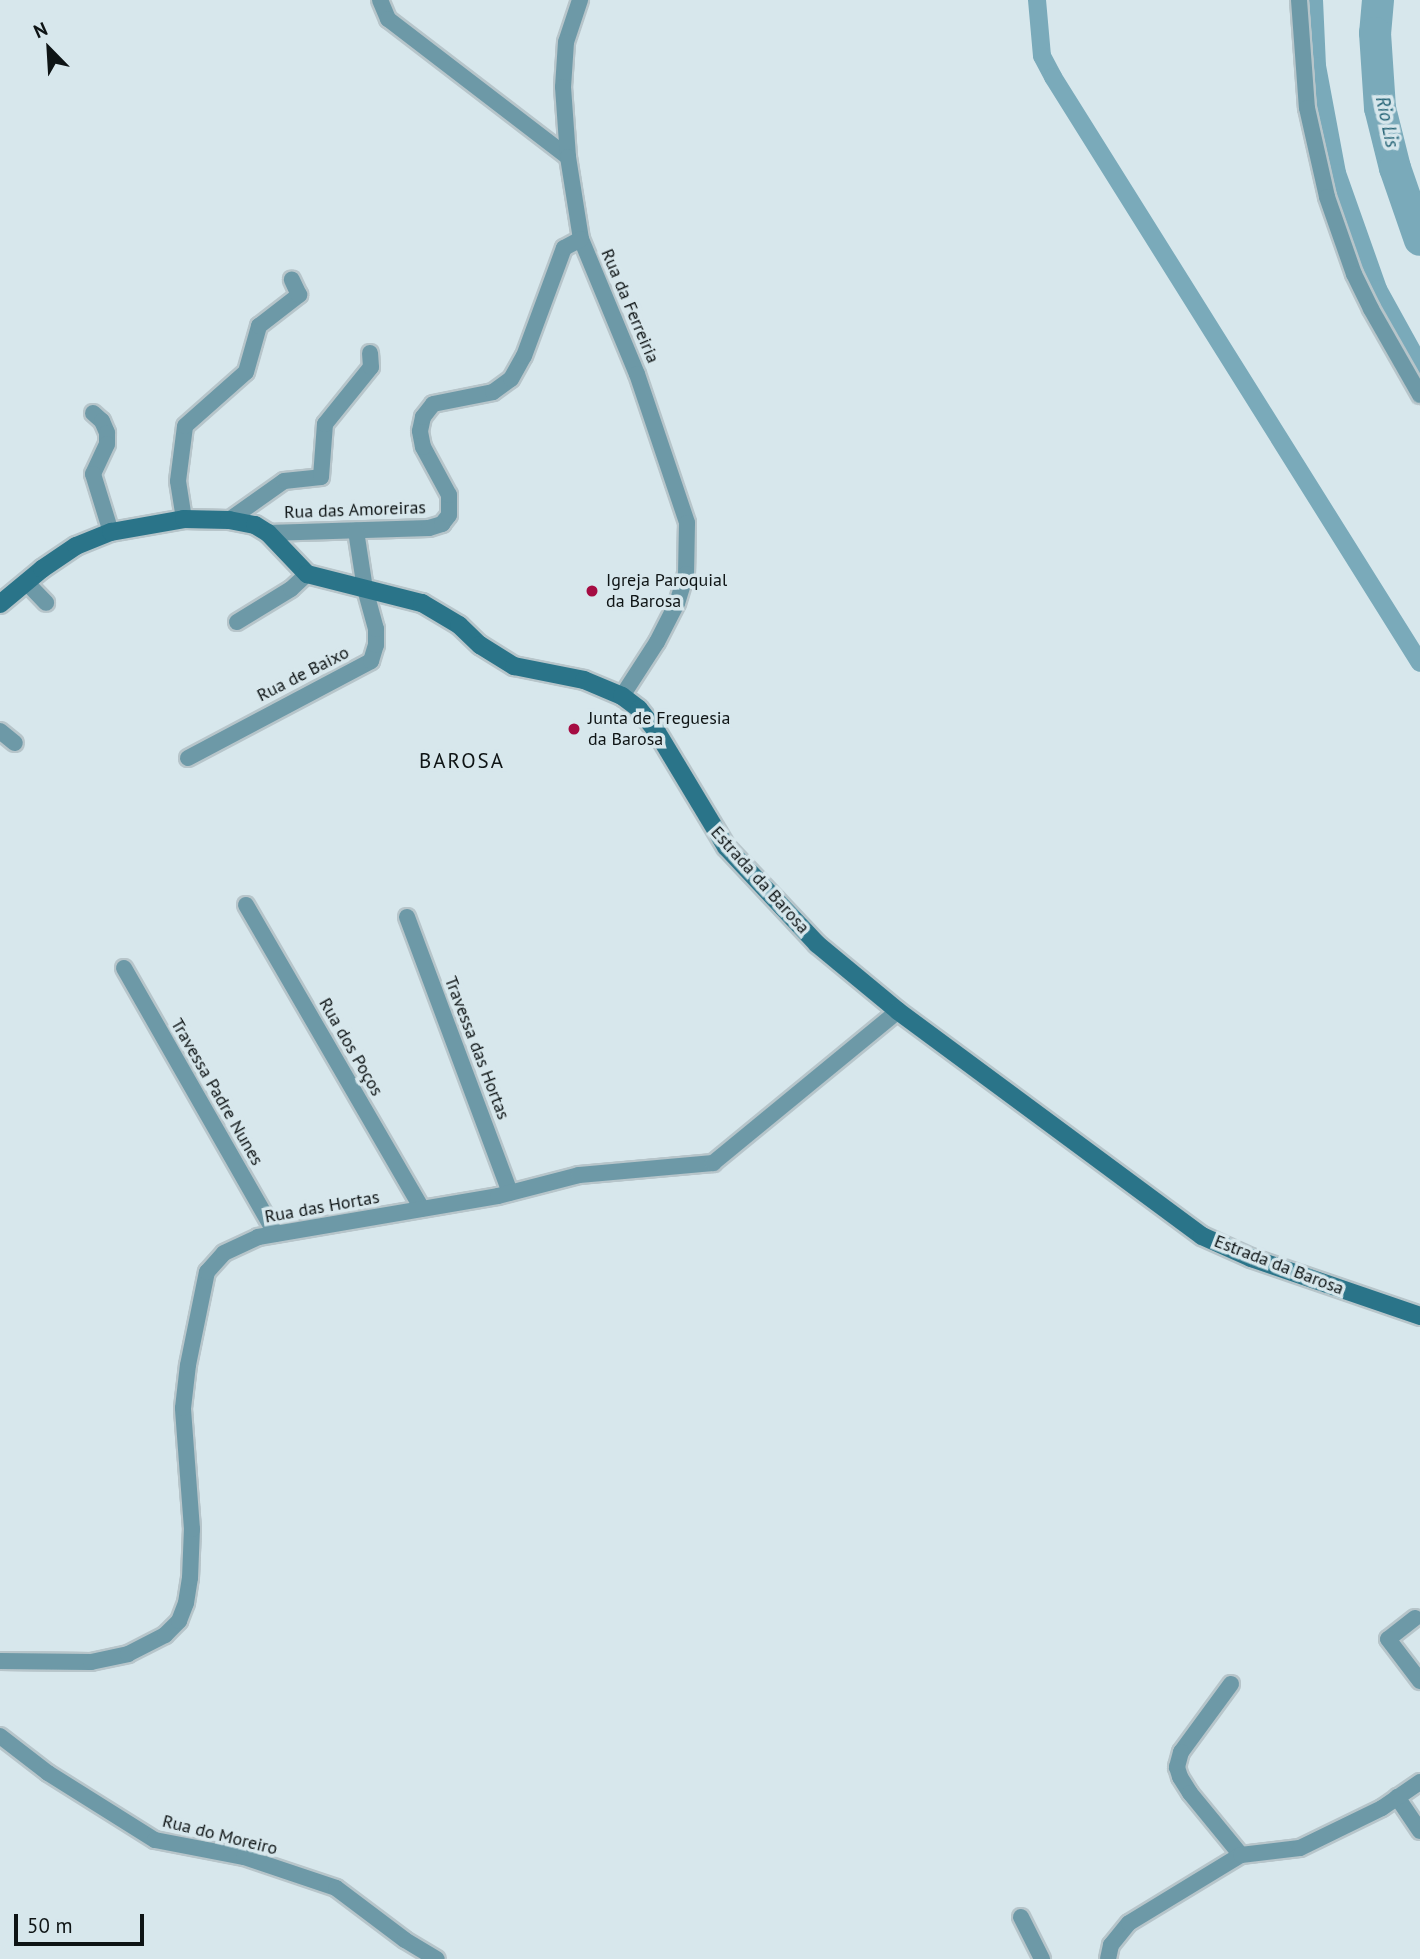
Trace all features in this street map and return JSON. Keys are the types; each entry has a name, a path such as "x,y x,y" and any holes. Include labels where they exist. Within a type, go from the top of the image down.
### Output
{"street":[{"path":"380,0 388,19 568,157"},
{"name":"Rua da Ferreiria","path":"580,0 566,42 563,87 568,157 581,239 638,374 687,523 686,574 677,603 657,642 622,696"},
{"path":"1299,0 1307,108 1326,197 1354,274 1420,395"},
{"name":"Rua das Amoreiras","path":"268,533 429,528 442,524 449,515 449,495 437,468 423,447 420,431 423,417 433,404 493,392 511,379 524,356 564,248 581,239"},
{"path":"184,519 178,481 185,426 246,372 259,326 299,295 292,280"},
{"path":"229,520 284,481 321,477 325,424 371,368 370,353"},
{"path":"93,414 107,433 107,444 93,474 111,532"},
{"path":"0,604 76,546 111,532 184,519 229,520 255,526 268,533 307,574 291,589 237,622"},
{"path":"356,531 365,589"},
{"name":"Estrada da Barosa","path":"307,574 436,610 480,645 514,666 584,680 622,696 639,709 657,732 726,847 817,944 898,1011 1202,1236 1251,1258 1420,1316"},
{"path":"26,582 46,603"},
{"name":"Rua de Baixo","path":"188,758 371,661 376,645 376,629 365,589"},
{"path":"0,731 15,743"},
{"name":"Rua dos Poços","path":"246,905 422,1209"},
{"name":"Travessa das Hortas","path":"407,917 510,1192"},
{"name":"Travessa Padre Nunes","path":"124,968 276,1234"},
{"name":"Rua das Hortas","path":"0,1661 91,1662 128,1654 165,1635 179,1621 188,1590 192,1529 183,1408 188,1365 207,1272 224,1253 258,1237 422,1209 579,1175 713,1163 898,1011"},
{"path":"1416,1618 1388,1639 1420,1681"},
{"path":"1231,1684 1181,1752 1177,1766 1190,1793 1241,1855"},
{"name":"Rua do Moreiro","path":"0,1736 48,1773 155,1840 244,1857 336,1888 405,1940 437,1959"},
{"path":"1108,1959 1111,1945 1129,1923 1241,1855 1300,1848 1398,1797 1420,1782"},
{"path":"1398,1797 1420,1831"},
{"path":"1021,1917 1042,1959"}],"waterway":[{"path":"1037,0 1042,56 1053,77 1420,663"},
{"path":"1314,0 1317,66 1337,173 1378,289 1420,365"},
{"name":"Rio Lis","path":"1378,0 1375,33 1380,108 1395,168 1420,240"}],"place":[{"name":"Igreja Paroquial da Barosa","path":"592,591"},
{"name":"Junta de Freguesia da Barosa","path":"574,729"}],"district":[{"name":"BAROSA","path":"462,761"}]}
